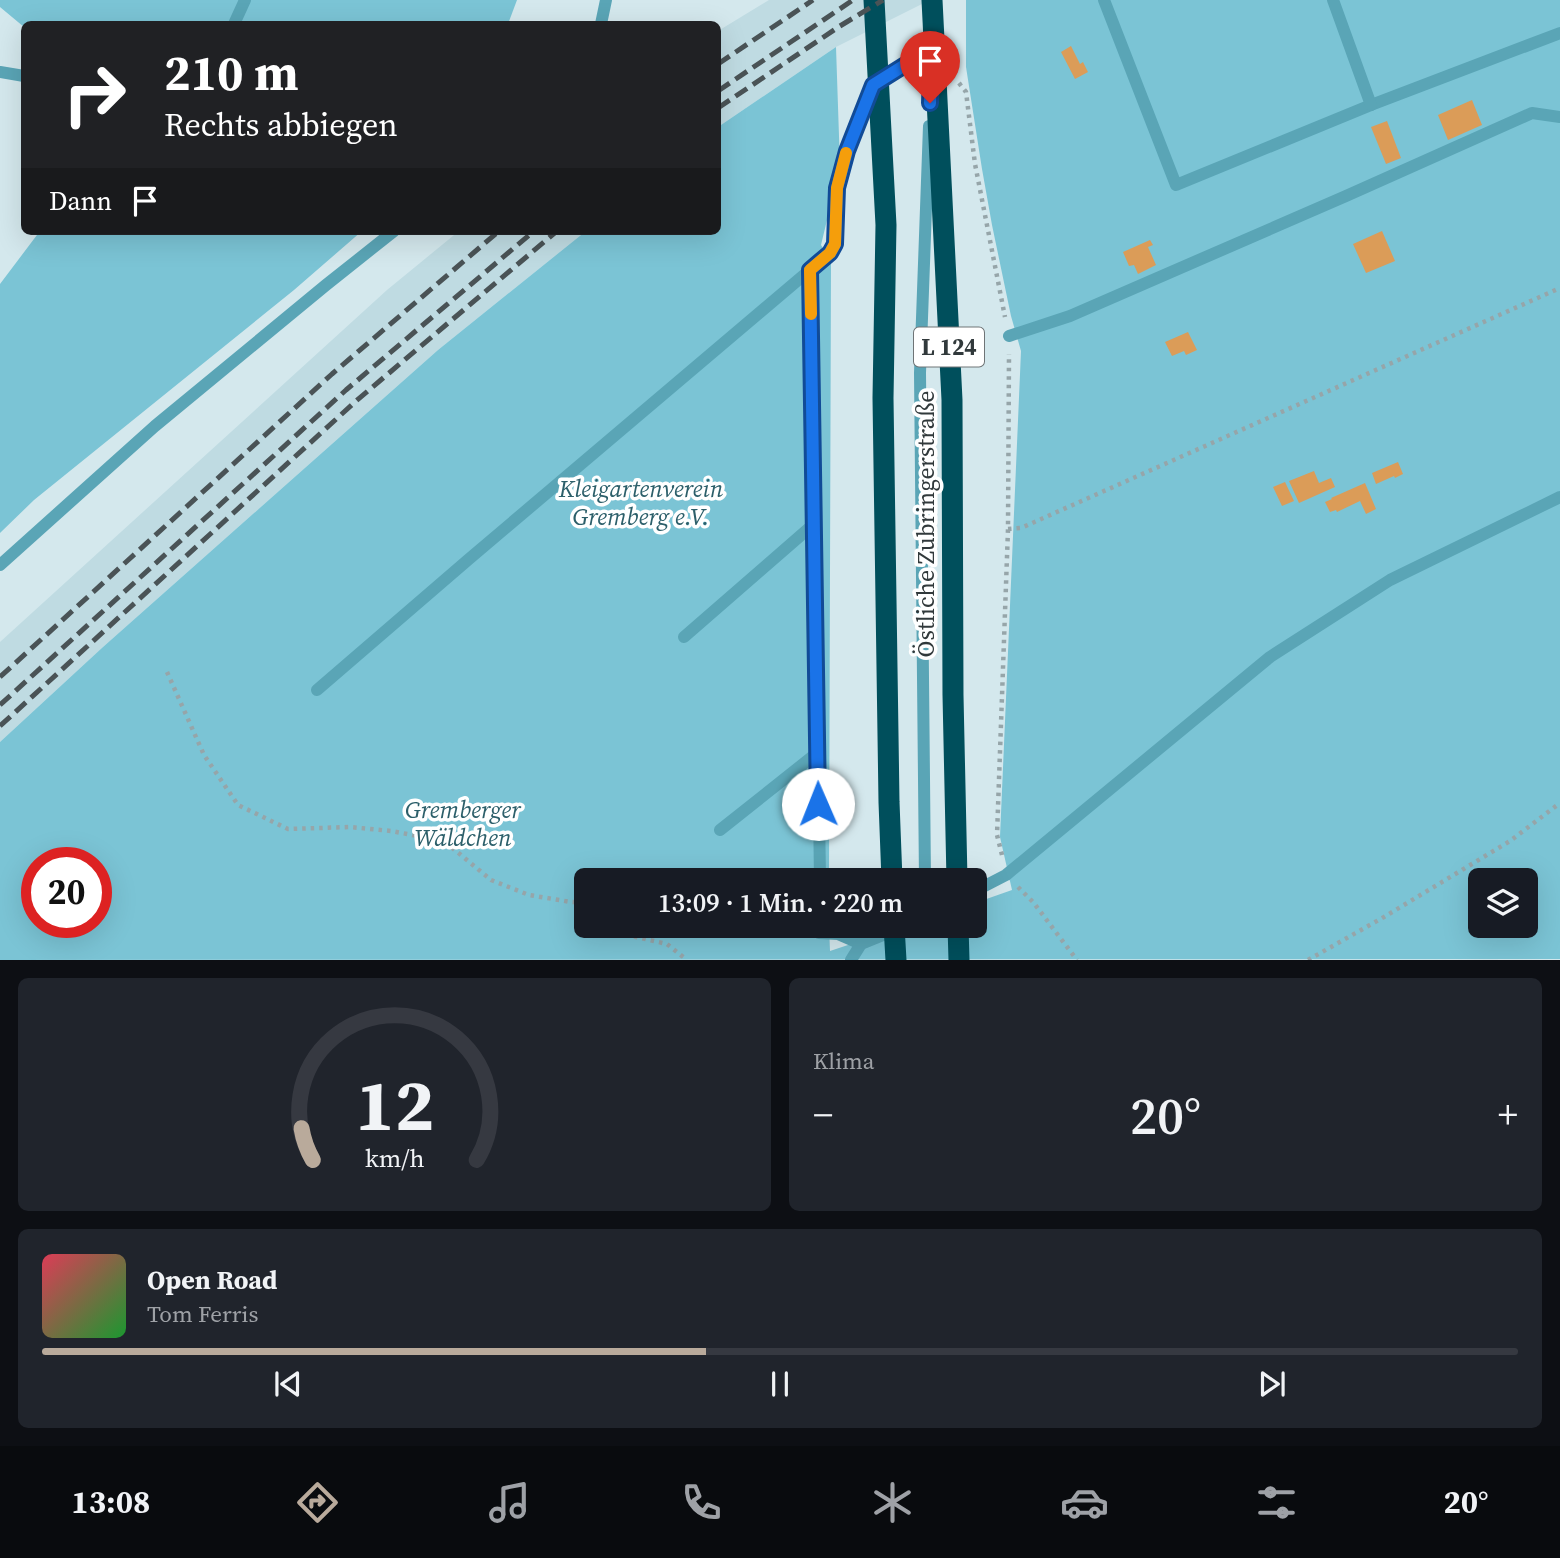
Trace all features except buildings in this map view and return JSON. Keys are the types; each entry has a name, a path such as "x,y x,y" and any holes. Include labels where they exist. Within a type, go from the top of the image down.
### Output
{"highway":[{"name":"Östliche Zubringerstraße","path":"874,0 886,225 883,398 892,868"},
{"name":"Östliche Zubringerstraße","path":"932,0 951,400 957,868"},
{"path":"895,938 896,960"},
{"path":"958,938 959,960"}],"lane":[{"path":"235,21 245,0"},
{"path":"602,21 606,0"},
{"path":"925,868 920,373 932,0"},
{"path":"1104,0 1176,185 1371,105 1560,33"},
{"path":"1333,0 1371,105"},
{"path":"317,691 830,253 835,244 837,188 847,151 873,85 932,48"},
{"path":"0,72 21,76"},
{"path":"1009,336 1070,316 1532,113 1560,117"},
{"path":"0,565 155,426 389,235"},
{"path":"810,270 820,868"},
{"path":"987,885 1006,875 1270,657 1390,580 1560,497"},
{"path":"684,636 815,523"},
{"path":"720,830 817,753"},
{"path":"847,938 861,944"},
{"path":"851,960 861,944 875,938"}],"path":[{"path":"958,81 966,92 975,164 1009,336 1008,529 997,835 1006,875 1033,902 1077,960"},
{"path":"1008,529 1021,528 1560,288"},
{"path":"167,672 204,755 238,805 288,830 350,827 444,841 491,880 529,894 574,902"},
{"path":"1308,960 1510,841 1560,803"},
{"path":"641,938 667,944 687,960"}],"shaded area":[{"path":"769,0 930,0 836,47 721,125 721,29"},
{"path":"454,235 581,235 438,350 0,742 0,642 387,290"}],"green space":[{"path":"0,0 517,0 509,21 21,21 21,24 0,7"},
{"path":"966,0 1560,0 1560,959 0,960 0,742 438,350 581,235 721,235 721,125 836,47 840,166 821,245 831,260 829,868 574,868 574,938 829,938 830,951 869,938 987,938 987,899 1012,890 1000,837 1021,351 992,225 966,67"},
{"path":"37,235 357,235 294,290 34,500 0,533 0,284"}],"railway":[{"path":"721,62 813,0"},
{"path":"721,89 853,0"},
{"path":"721,106 883,0"},
{"path":"0,677 332,374 494,235"},
{"path":"0,705 346,390 529,235"},
{"path":"0,726 356,401 552,235"}],"slow traffic":[{"path":"811,314 810,270 830,253 835,244 837,188 846,153"}],"route":[{"path":"818,804 810,270 830,253 835,244 837,188 847,151 873,85 932,48 930,103"}],"park label":[{"name":"Kleigartenverein Gremberg e.V.","path":"641,502"},
{"name":"Gremberger Wäldchen","path":"463,823"}]}
